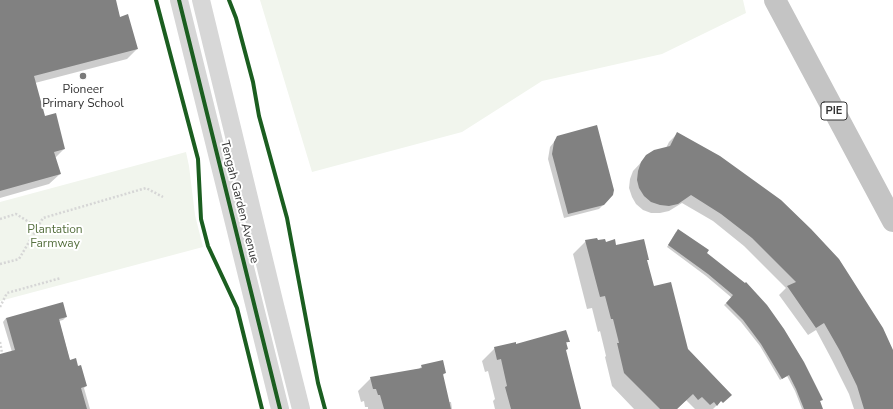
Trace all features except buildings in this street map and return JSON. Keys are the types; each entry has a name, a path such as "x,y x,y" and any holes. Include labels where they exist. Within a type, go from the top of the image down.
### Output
{"highway":[{"name":"PIE","path":"775,0 893,221"}],"street":[{"name":"Tengah Garden Avenue","path":"179,0 280,409"},
{"name":"Tengah Garden Avenue","path":"201,0 301,409"},
{"path":"223,177 242,172"}],"path":[{"path":"0,264 19,259 43,218 146,188 163,197"},
{"path":"0,219 16,214 38,227"},
{"path":"0,307 8,292 61,278"},
{"path":"0,342 2,354"}],"green space":[{"path":"260,0 743,0 746,13 662,54 542,81 462,132 312,172"},
{"name":"Plantation Farmway","path":"186,152 195,215 203,247 0,301 0,202"}],"cycle path":[{"path":"156,0 198,159 201,219 208,246 237,308 262,409"},
{"path":"179,0 280,409"},
{"path":"229,0 236,18 253,82 259,116 287,218 318,383 325,409"}],"place":[{"name":"Pioneer Primary School","path":"83,76"}]}
